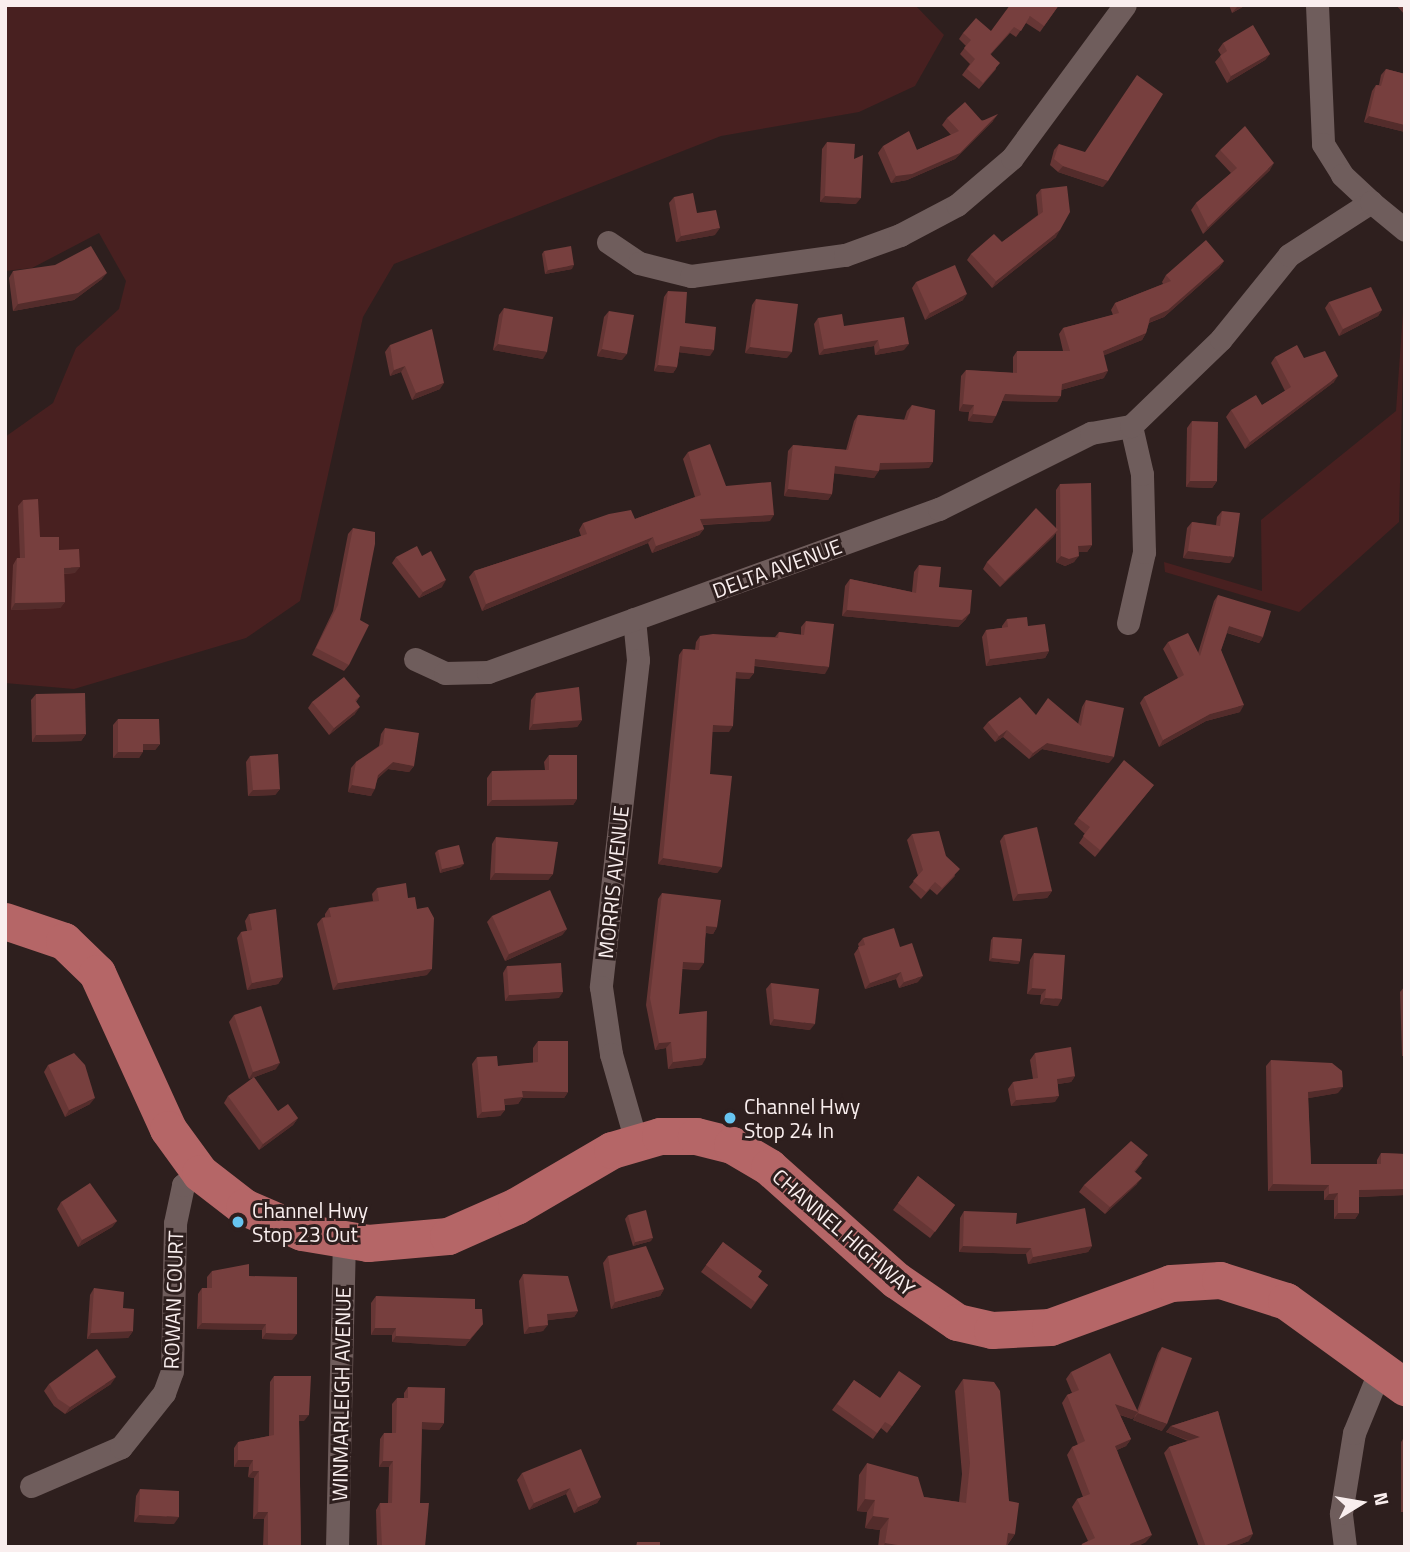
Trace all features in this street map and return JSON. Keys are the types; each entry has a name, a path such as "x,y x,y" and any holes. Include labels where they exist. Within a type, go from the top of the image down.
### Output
{"main road":[{"name":"CHANNEL HIGHWAY","path":"5,921 58,937 97,973 168,1129 200,1173 264,1217 344,1241 409,1242 471,1228 636,1141 696,1136 751,1155 795,1186 896,1280 957,1322 992,1330 1036,1329 1092,1315 1171,1283 1220,1280 1286,1301 1392,1379"}],"street":[{"path":"608,242 639,263 691,276 845,255 900,235 957,205 1012,158 1125,5"},
{"path":"1317,5 1322,144 1342,175 1405,230"},
{"path":"1128,623 1144,552 1142,474 1131,426 1240,319 1278,263 1371,202"},
{"name":"DELTA AVENUE","path":"415,659 445,673 488,672 939,509 1091,433 1131,426"},
{"name":"MORRIS AVENUE","path":"634,619 638,660 601,987 611,1054 636,1141"},
{"name":"ROWAN COURT","path":"30,1486 121,1447 164,1393 172,1371 174,1223 183,1185 200,1173"},
{"name":"WINMARLEIGH AVENUE","path":"337,1547 344,1241"},
{"path":"1345,1547 1341,1513 1354,1433 1392,1379"}],"shaded area":[{"path":"5,5 915,5 944,35 915,86 859,112 721,136 394,264 363,317 300,601 246,638 74,689 5,683 5,437 53,403 76,348 119,309 126,281 99,233 32,268 5,271"},
{"path":"1405,284 1399,522 1299,612 1165,572 1164,562 1262,591 1261,520 1396,411"}],"building":[{"path":"1010,5 1059,5 1044,26 1030,16 1021,31 1014,27 990,54 1000,63 983,83 967,69 975,59 964,48 971,40 963,33 976,18 991,31"},
{"path":"1253,25 1270,54 1231,76 1220,56 1227,51 1223,43"},
{"path":"1386,69 1405,74 1405,125 1369,116 1376,85 1381,86"},
{"path":"1137,75 1163,94 1108,181 1063,166 1054,159 1059,144 1085,152"},
{"path":"965,102 982,121 998,114 960,153 912,174 896,176 883,146 909,131 917,150 959,131 947,118"},
{"path":"1245,126 1274,163 1208,227 1196,203 1237,168 1220,150"},
{"path":"827,142 855,144 854,159 863,155 861,198 825,196"},
{"path":"1067,186 1070,212 1060,230 996,281 971,254 994,234 1002,242 1043,212 1041,189"},
{"path":"693,193 697,213 716,210 720,228 681,236 674,197"},
{"path":"1206,240 1224,261 1168,310 1150,318 1146,333 1103,351 1108,371 1062,384 1061,396 1005,394 996,416 973,414 974,405 963,404 966,370 1017,373 1017,351 1070,351 1063,328 1119,313 1115,303 1171,281 1166,275"},
{"path":"91,246 107,273 78,293 18,304 13,271 55,265"},
{"path":"571,246 574,265 548,270 544,251"},
{"path":"955,265 967,294 930,313 916,282"},
{"path":"1371,287 1382,310 1343,329 1329,302"},
{"path":"668,291 687,292 685,323 716,327 714,350 680,346 677,367 658,365"},
{"path":"756,299 798,304 792,352 750,347"},
{"path":"504,308 553,317 547,352 498,344"},
{"path":"609,311 634,315 627,354 602,349"},
{"path":"842,314 844,326 904,317 909,344 880,349 878,340 824,349 818,318"},
{"path":"432,329 444,383 416,393 405,366 394,370 390,345"},
{"path":"1297,345 1304,358 1325,351 1338,376 1250,442 1231,410 1256,395 1262,405 1291,387 1275,357"},
{"path":"912,405 935,410 933,462 880,463 879,471 835,466 832,494 788,489 793,445 848,450 858,415 907,420"},
{"path":"1192,421 1218,422 1217,481 1190,481"},
{"path":"710,444 726,486 771,482 774,515 700,519 704,529 656,546 653,537 486,604 474,571 587,534 583,523 609,514 631,510 635,519 701,495 688,452"},
{"path":"1091,483 1092,545 1078,546 1079,556 1069,559 1061,556 1060,484"},
{"path":"38,499 40,537 59,537 59,550 79,549 80,567 64,568 65,602 15,603 17,558 25,558 23,500"},
{"path":"1036,508 1058,530 1005,581 987,562"},
{"path":"1222,511 1240,513 1234,557 1188,551 1192,522 1220,526"},
{"path":"353,528 375,532 375,544 360,620 369,625 349,665 316,648 338,605"},
{"path":"417,546 422,556 431,551 446,580 423,592 396,557"},
{"path":"919,565 941,567 939,587 972,590 970,613 962,620 847,610 850,579 916,593"},
{"path":"1218,595 1271,611 1263,637 1229,626 1221,650 1244,705 1210,714 1163,740 1144,697 1184,675 1168,642 1188,633 1200,656"},
{"path":"1027,617 1028,626 1045,624 1049,651 990,659 986,630 1008,627 1007,619"},
{"path":"806,621 834,624 829,667 755,659 754,673 736,672 733,726 713,725 710,774 732,776 722,867 663,858 683,649 699,650 700,636 713,634 778,638 779,632 804,635"},
{"path":"344,677 360,696 355,700 360,707 334,728 312,702"},
{"path":"579,687 582,720 533,724 536,693"},
{"path":"85,693 86,734 36,735 36,694"},
{"path":"1020,697 1036,715 1048,698 1081,726 1086,700 1124,708 1114,757 1047,743 1033,753 1007,730 999,736 988,722"},
{"path":"118,719 159,719 160,744 143,744 143,752 118,752"},
{"path":"385,728 419,733 414,766 393,762 378,775 375,789 352,785 356,762 383,744"},
{"path":"278,754 280,789 253,790 250,756"},
{"path":"549,755 577,755 577,799 492,800 492,771 549,770"},
{"path":"1124,760 1154,785 1100,850 1083,836 1090,827 1078,818"},
{"path":"1037,827 1052,891 1018,894 1004,835"},
{"path":"939,831 946,856 960,869 942,888 935,882 926,892 913,881 923,870 912,834"},
{"path":"496,837 558,842 553,874 495,873"},
{"path":"459,845 464,864 442,869 438,850"},
{"path":"406,883 408,898 415,897 417,909 428,907 434,918 432,969 338,983 322,918 331,917 329,908 379,901 377,888"},
{"path":"550,890 567,929 509,954 492,916"},
{"path":"662,893 721,900 717,927 706,926 704,963 683,962 679,1014 707,1011 706,1058 673,1062 671,1042 659,1043 650,998"},
{"path":"276,909 283,977 252,983 241,932 252,930 249,914"},
{"path":"894,928 900,947 912,943 923,976 904,982 901,972 870,983 858,947 865,945 863,938"},
{"path":"993,937 1022,939 1020,961 992,958"},
{"path":"1034,953 1065,955 1062,999 1045,998 1046,989 1032,988"},
{"path":"561,963 563,992 509,995 507,966"},
{"path":"771,983 819,989 815,1024 774,1019"},
{"path":"261,1006 280,1063 253,1072 234,1015"},
{"path":"538,1041 568,1041 568,1092 522,1091 523,1097 504,1099 505,1110 482,1112 477,1057 497,1056 498,1066 538,1062"},
{"path":"1071,1047 1075,1076 1057,1079 1059,1096 1016,1100 1013,1082 1038,1078 1035,1053"},
{"path":"74,1053 85,1065 95,1098 69,1110 48,1065"},
{"path":"1271,1060 1332,1063 1342,1071 1343,1087 1308,1092 1311,1164 1381,1164 1381,1153 1405,1154 1405,1189 1359,1190 1359,1213 1338,1213 1338,1193 1329,1194 1329,1185 1273,1184"},
{"path":"254,1077 278,1111 288,1104 298,1118 263,1144 228,1096"},
{"path":"1131,1141 1148,1155 1134,1171 1142,1178 1110,1207 1084,1185"},
{"path":"918,1176 955,1205 935,1232 898,1203"},
{"path":"90,1183 117,1221 82,1240 61,1202"},
{"path":"1085,1208 1092,1246 1033,1257 1031,1248 963,1246 964,1211 1017,1213 1016,1224"},
{"path":"646,1210 653,1238 635,1242 628,1215"},
{"path":"723,1242 762,1271 758,1277 768,1285 755,1302 706,1265"},
{"path":"646,1246 664,1289 615,1302 608,1256"},
{"path":"249,1264 249,1276 297,1277 297,1334 266,1333 266,1324 202,1323 202,1288 212,1288 212,1271"},
{"path":"523,1274 568,1276 578,1311 547,1314 548,1325 529,1327"},
{"path":"94,1288 124,1292 123,1308 134,1309 133,1331 91,1333"},
{"path":"376,1296 475,1299 475,1309 482,1309 483,1324 470,1339 396,1336 396,1328 375,1328"},
{"path":"1162,1347 1192,1358 1167,1424 1138,1413"},
{"path":"97,1349 116,1377 70,1407 58,1399 49,1384"},
{"path":"1110,1353 1138,1412 1115,1404 1131,1439 1115,1446 1152,1535 1130,1544 1131,1547 1083,1547 1082,1544 1095,1538 1077,1499 1090,1494 1072,1447 1085,1441 1067,1395 1079,1390 1071,1372"},
{"path":"899,1371 921,1386 892,1426 885,1422 877,1433 837,1404 854,1380 880,1398"},
{"path":"274,1376 311,1376 309,1415 299,1415 301,1547 268,1547 268,1512 258,1512 259,1471 253,1471 253,1460 238,1460 238,1442 274,1435"},
{"path":"963,1379 994,1382 1000,1391 1009,1501 1019,1503 1015,1534 1008,1533 1006,1547 898,1547 885,1543 889,1518 873,1516 875,1500 865,1499 867,1463 918,1477 924,1497 966,1503 970,1463"},
{"path":"408,1387 445,1388 444,1423 422,1422 420,1503 429,1503 425,1547 382,1547 380,1503 392,1503 393,1461 383,1461 384,1433 396,1433 397,1398 408,1398"},
{"path":"1218,1411 1253,1534 1221,1547 1206,1547 1169,1447 1200,1437 1171,1426"},
{"path":"581,1449 601,1497 578,1507 570,1488 534,1503 522,1473"},
{"path":"140,1489 179,1491 179,1517 139,1515"},
{"path":"637,1542 660,1542 660,1547 636,1547"}],"place":[{"name":"Channel Hwy Stop 24 In","path":"730,1118"},
{"name":"Channel Hwy Stop 23 Out","path":"238,1222"}]}
